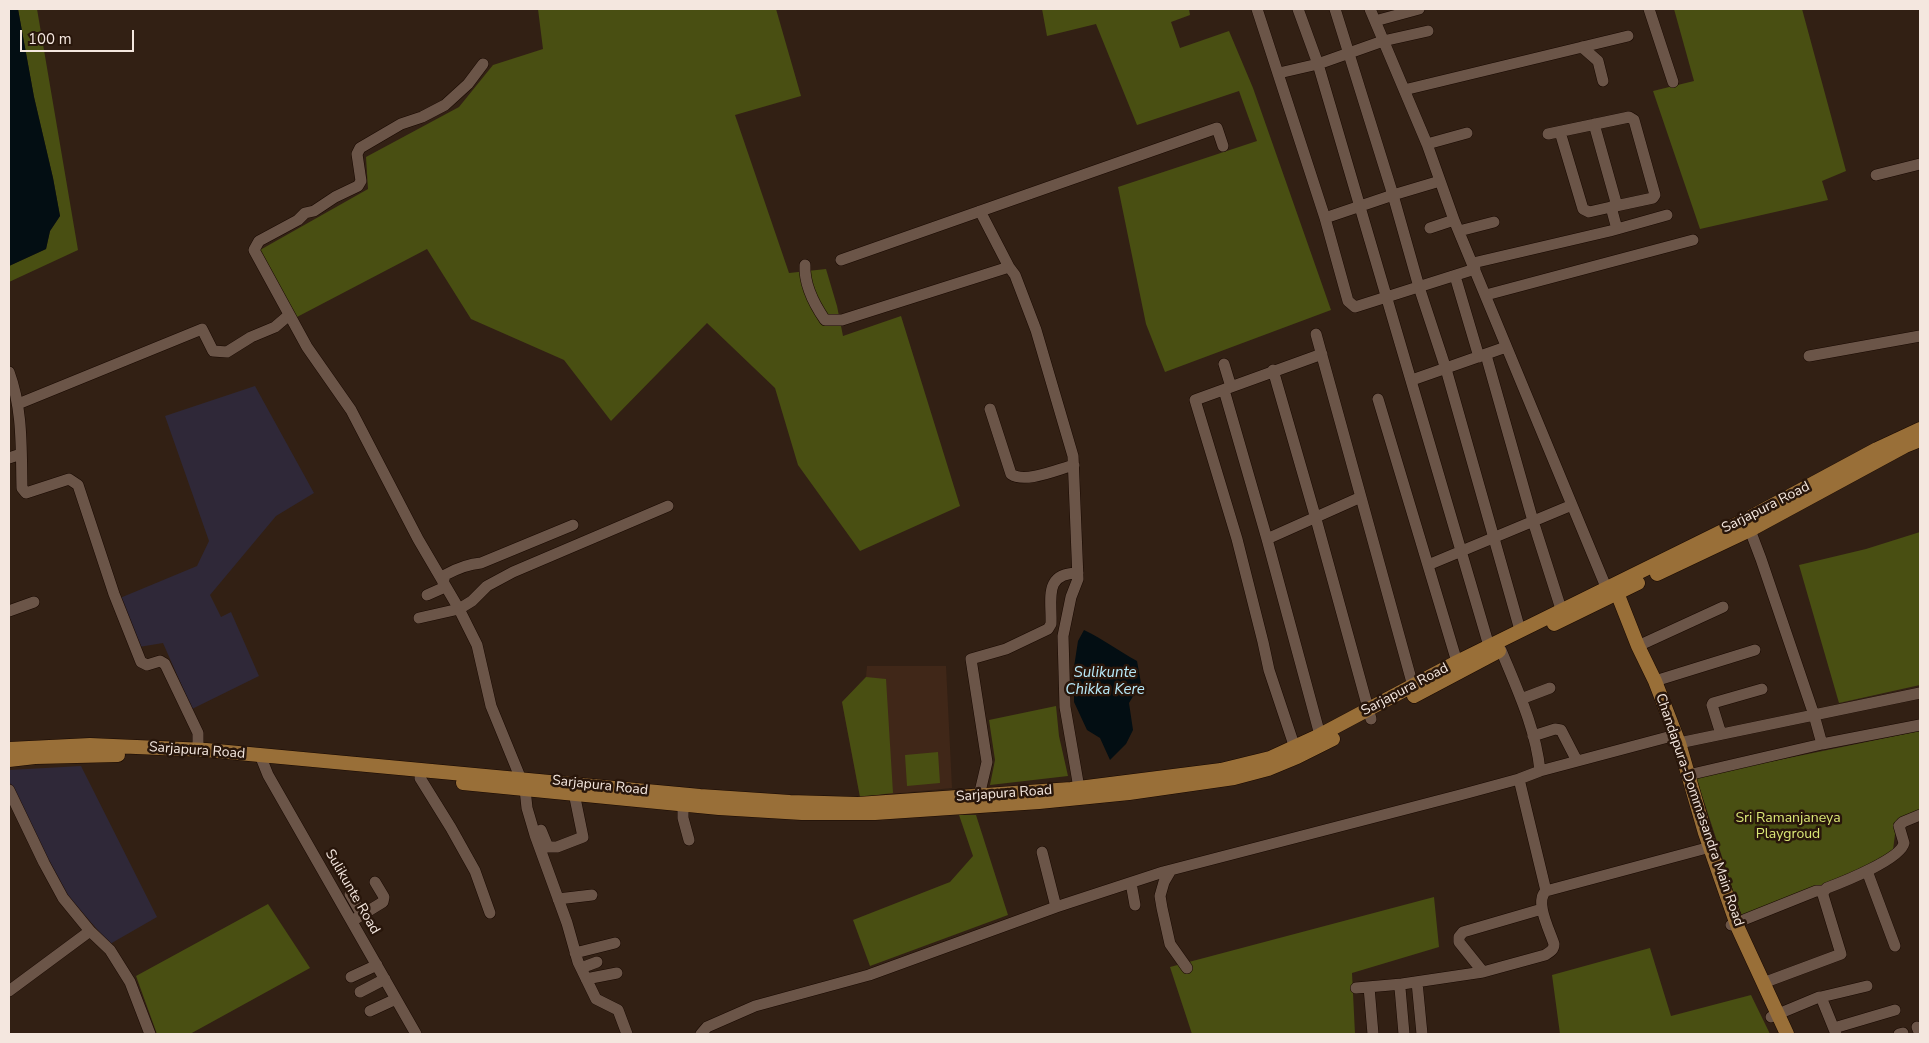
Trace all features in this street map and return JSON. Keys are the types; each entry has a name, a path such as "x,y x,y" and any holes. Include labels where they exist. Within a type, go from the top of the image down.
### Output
{"main road":[{"name":"Sarjapura Road","path":"9,749 90,745 198,750 420,778 790,802 858,804 979,801 1129,793 1234,778 1268,769 1296,752 1495,648 1612,590 1877,449 1920,429"},
{"name":"Sarjapura Road","path":"9,760 108,754 261,759 683,804 802,813 867,813 979,801 1221,770 1296,752 1320,735 1369,714 1413,686 1457,662 1495,648 1520,630 1561,610 1750,530 1905,446 1920,440"},
{"name":"Chandapura-Dommasandra Main Road","path":"1612,590 1655,681 1703,849 1774,1016 1787,1034"},
{"name":"Chandapura-Dommasandra Main Road","path":"1612,590 1688,775 1734,924 1763,983 1779,1034"}],"street":[{"path":"1257,9 1325,218 1348,302 1351,306 1355,307 1455,276 1474,266 1668,215"},
{"path":"1298,9 1318,64 1461,550 1495,648 1521,699 1538,754 1540,771"},
{"path":"1335,9 1393,195 1419,287 1446,369 1520,630"},
{"path":"1370,9 1427,144 1456,225 1506,347 1519,373 1572,505 1612,590"},
{"path":"1375,21 1419,9"},
{"path":"1649,9 1673,82"},
{"path":"1279,73 1318,64 1383,41 1428,31"},
{"path":"1404,90 1628,36"},
{"path":"1582,47 1598,61 1603,80"},
{"path":"483,64 468,84 444,105 422,117 401,124 360,148 357,154 361,181 358,186 335,197 314,211 305,213 298,220 256,244 254,253 308,348 351,410 414,531 477,645 491,706 527,786 534,805 536,819 548,847 557,847 583,837 574,793"},
{"path":"1632,118 1655,191 1653,198 1589,212 1583,209 1554,133 1594,124 1632,118"},
{"path":"1594,124 1614,206 1617,229"},
{"path":"841,260 1217,128 1223,146"},
{"path":"1427,144 1467,134"},
{"path":"1876,175 1920,164"},
{"path":"1325,218 1440,181"},
{"path":"980,211 1015,275 1036,330 1073,456 1078,574 1062,636 1065,707 1079,788"},
{"path":"1430,228 1494,222"},
{"path":"1486,295 1693,240"},
{"path":"805,265 804,275 825,320 842,320 1009,267"},
{"path":"1455,276 1483,356 1561,610"},
{"path":"15,415 202,329 213,351 227,352 251,337 276,326 289,315"},
{"path":"1316,334 1413,686"},
{"path":"1809,356 1920,336"},
{"path":"1412,380 1506,347"},
{"path":"1296,752 1269,670 1264,642 1237,539 1195,400 1273,370 1322,354"},
{"path":"1224,364 1228,388 1320,735"},
{"path":"1273,370 1369,714"},
{"path":"9,372 21,454 23,491 31,492 69,479 78,485 114,594 141,662 147,665 160,661 165,664 198,732 198,750"},
{"path":"1378,399 1457,662"},
{"path":"990,409 1012,474 1015,477 1025,479 1074,465"},
{"path":"9,458 21,454"},
{"path":"1268,539 1316,519 1361,497"},
{"path":"1428,565 1572,505"},
{"path":"419,618 459,610 472,601 487,586 512,572 668,506"},
{"path":"444,585 445,575 474,563 481,563 573,525"},
{"path":"1750,530 1814,715 1822,744"},
{"path":"979,801 987,762 971,659 1006,649 1048,629 1051,624 1052,585 1057,578 1067,573 1078,574"},
{"path":"427,595 444,585"},
{"path":"9,611 34,602"},
{"path":"1638,646 1723,607"},
{"path":"1655,681 1755,650"},
{"path":"1521,699 1550,688"},
{"path":"1720,734 1713,703 1762,688"},
{"path":"701,1034 707,1027 754,1006 869,975 1056,907 1171,870 1519,779 1577,761 1673,740 1720,734 1920,693"},
{"path":"1688,775 1822,744 1920,725"},
{"path":"1533,736 1555,729 1561,730 1577,761"},
{"name":"Sulikunte Road","path":"261,759 416,1034"},
{"path":"420,778 475,871 490,913"},
{"path":"1519,779 1546,891"},
{"path":"527,786 528,808 535,835 583,974 596,999 618,1010 628,1034"},
{"path":"9,790 63,898 110,950 130,982 150,1034"},
{"path":"683,804 683,818 688,840"},
{"path":"1734,924 1816,891 1824,891 1867,871 1902,849 1904,843 1899,826 1920,815"},
{"path":"1356,988 1402,984 1483,972 1545,955 1554,948 1542,909 1541,898 1546,891 1703,849"},
{"path":"1042,852 1056,907"},
{"path":"1171,870 1164,882 1160,896 1170,944 1187,968"},
{"path":"1867,871 1895,946"},
{"path":"352,921 384,900 375,882"},
{"path":"1131,883 1136,906"},
{"path":"1763,983 1841,954 1842,952 1823,895 1824,891"},
{"path":"350,894 362,914"},
{"path":"558,898 592,895"},
{"path":"1483,972 1459,942 1460,934 1542,909"},
{"path":"9,991 90,930"},
{"path":"575,953 615,943"},
{"path":"583,974 597,962"},
{"path":"351,977 377,965"},
{"path":"583,974 617,973"},
{"path":"360,992 385,980"},
{"path":"1417,982 1422,1034"},
{"path":"1402,984 1400,988 1404,1034"},
{"path":"1774,1016 1818,997 1867,986"},
{"path":"1369,987 1373,1034"},
{"path":"1821,997 1835,1031 1895,1010"},
{"path":"370,1011 396,999"}],"shaded area":[{"path":"255,386 314,493 276,516 210,595 221,617 231,612 259,676 192,709 163,643 139,647 120,598 197,566 209,541 165,416"},
{"path":"867,666 946,666 952,788 860,797 842,702 866,677"},
{"path":"81,766 157,917 110,944 66,894 9,781 9,770"}],"green space":[{"path":"18,9 37,9 78,250 9,282 9,266 46,249 50,231 60,216 34,97"},
{"path":"538,9 776,9 801,96 735,115 789,273 826,269 837,306 843,336 901,316 960,506 860,551 798,465 775,388 707,323 611,421 564,360 471,319 427,249 297,317 260,250 368,189 366,157 459,107 493,65 543,49"},
{"path":"1042,9 1189,9 1190,15 1171,22 1180,48 1229,31 1253,88 1331,310 1165,372 1146,324 1118,187 1257,141 1239,91 1137,125 1096,24 1047,36"},
{"path":"1674,9 1802,9 1846,171 1822,181 1828,200 1700,229 1653,91 1694,81"},
{"path":"1920,532 1920,685 1839,703 1799,565 1866,549"},
{"path":"866,677 886,679 893,793 860,797 842,702"},
{"path":"1056,706 1059,736 1068,776 990,785 995,760 989,720"},
{"name":"Sri Ramanjaneya Playgroud","path":"1920,731 1920,810 1897,819 1893,850 1853,875 1742,918 1696,777"},
{"path":"938,752 940,783 907,786 905,755"},
{"path":"959,815 976,815 1008,915 870,966 853,920 950,882 973,856"},
{"path":"1434,897 1439,947 1352,973 1355,1034 1192,1034 1170,967"},
{"path":"268,904 310,968 190,1034 157,1034 136,976"},
{"path":"1650,948 1671,1016 1751,995 1770,1034 1560,1034 1552,975"}],"water":[{"path":"9,9 18,9 34,97 60,216 50,231 46,249 9,266"},
{"name":"Sulikunte Chikka Kere","path":"1084,630 1137,661 1141,683 1129,703 1133,730 1126,744 1110,760 1100,738 1087,730 1074,702 1074,667 1078,641"}]}
